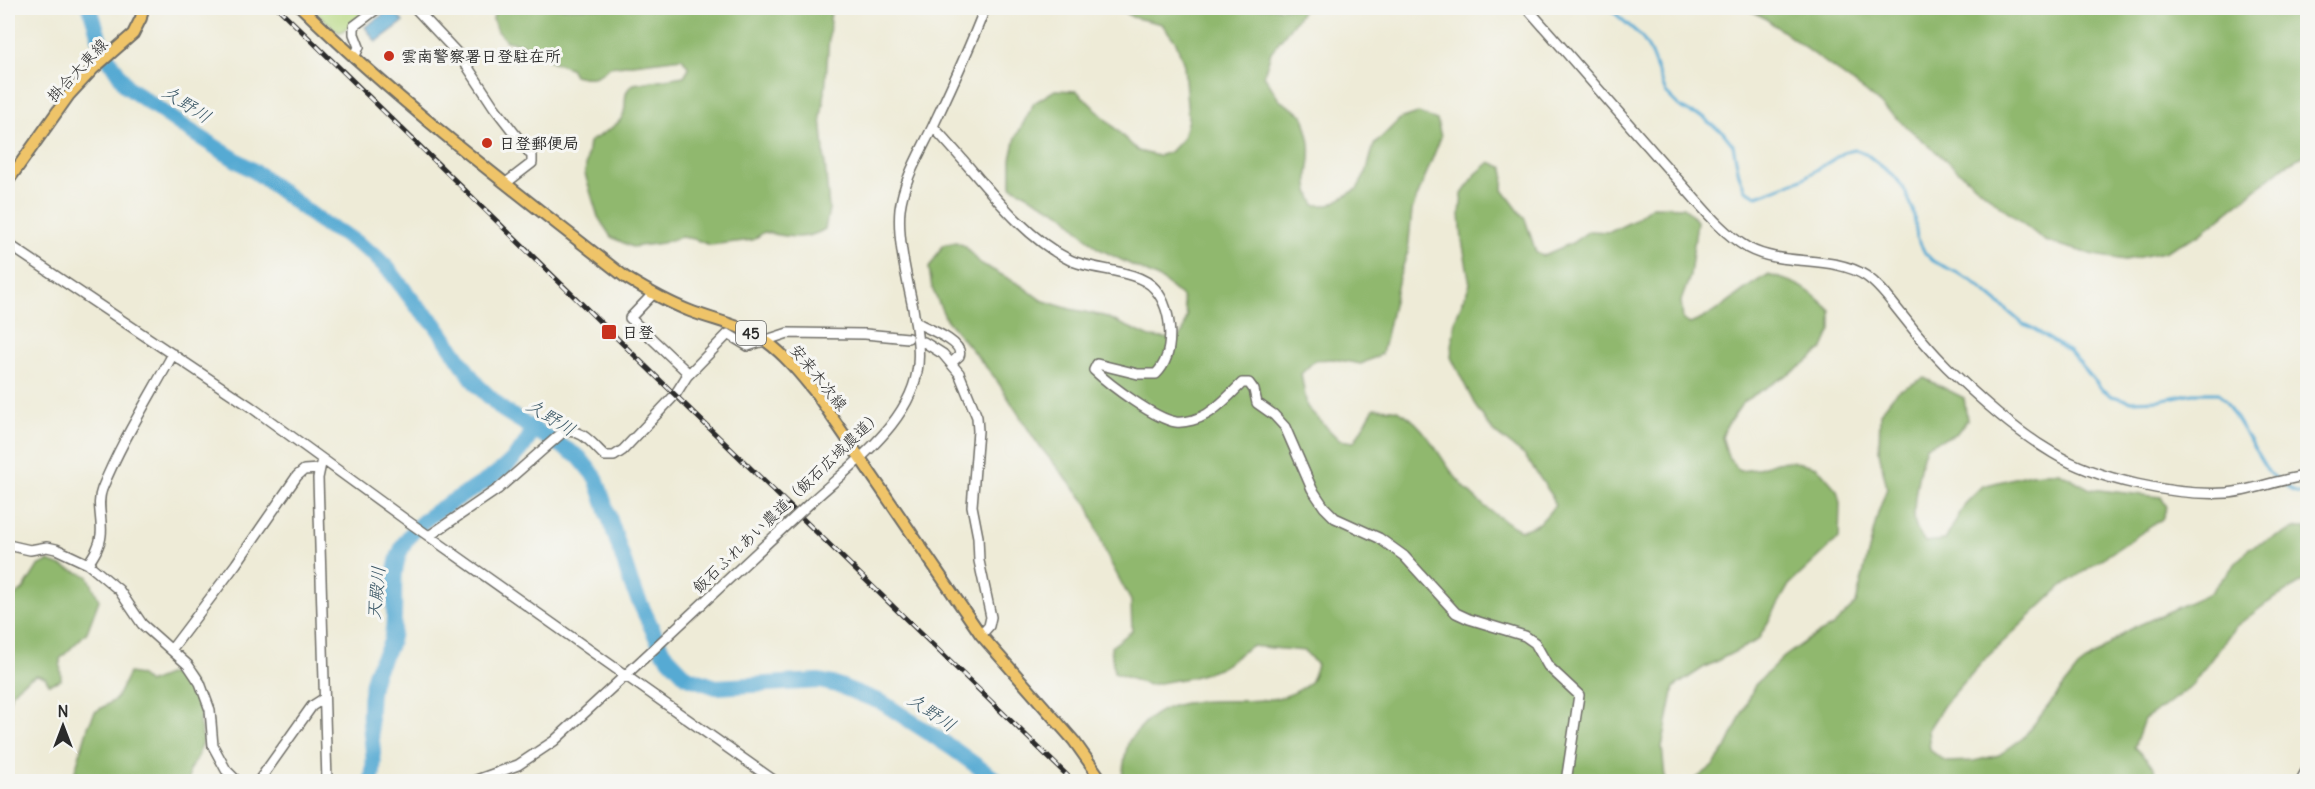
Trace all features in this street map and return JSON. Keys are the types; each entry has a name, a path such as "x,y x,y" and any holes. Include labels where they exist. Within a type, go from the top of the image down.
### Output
{"main road":[{"name":"掛合大東線","path":"8,181 69,95 93,69 133,34 143,8"},
{"name":"安来木次線","path":"302,8 412,109 625,277 653,294 690,311 733,324 765,340 785,356 815,392 861,457 981,635 1074,741 1103,782"}],"street":[{"path":"354,58 359,47 354,26 378,8"},
{"path":"415,8 461,57 532,156 532,163 506,183"},
{"name":"飯石ふれあい農道（飯石広域農道）","path":"471,782 518,765 554,741 861,457 898,416 913,388 918,357 915,322 903,250 900,210 907,178 933,127 985,8"},
{"path":"1527,8 1727,234 1750,249 1766,255 1836,266 1863,275 1878,286 1917,335 1951,371 2024,435 2055,454 2124,481 2189,493 2228,493 2289,477 2307,476"},
{"path":"933,127 1011,215 1034,235 1069,259 1089,267 1128,275 1154,287 1161,298 1168,319 1168,350 1162,368 1156,374 1138,374 1097,364 1094,370 1106,381 1154,413 1175,422 1206,415 1242,383 1249,383 1254,390 1257,403 1274,415 1285,427 1312,489 1335,518 1379,538 1404,556 1456,613 1525,636 1535,643 1548,666 1579,695 1566,782"},
{"path":"8,244 173,354 776,782"},
{"path":"653,294 630,318 686,371 687,376"},
{"path":"915,322 945,336 956,345 959,351 958,357 952,363"},
{"path":"425,533 486,498 563,432 570,430 580,433 605,456 614,456 624,450 675,395 687,376 728,334 748,346 788,333 865,334 908,338"},
{"path":"924,342 952,363 959,373 977,417 972,506 978,537 979,561 991,617 989,626 981,635"},
{"path":"88,564 96,552 101,534 102,489 136,420 173,354"},
{"path":"322,459 319,469 323,699 327,782"},
{"path":"171,650 236,564 297,476 304,470 319,469"},
{"path":"8,545 30,550 47,547 88,564 119,590 142,624 188,665 200,683 210,710 213,746 226,770 238,782"},
{"path":"258,782 312,706 323,699"},
{"path":"2300,782 2307,767"}],"green space":[{"path":"311,8 374,8 338,32"},
{"path":"496,8 831,8 821,117 829,209 825,229 803,237 764,232 753,240 710,245 681,237 662,243 632,247 611,237 598,217 585,174 589,142 611,129 621,119 625,110 627,92 634,84 684,76 689,68 682,58 609,67 593,77 574,75 570,68 551,61 523,44 506,41 496,29 493,19"},
{"path":"1120,8 1305,8 1271,52 1264,75 1279,100 1303,115 1310,144 1308,188 1315,205 1330,205 1357,189 1366,173 1374,145 1400,119 1418,113 1437,120 1441,137 1412,210 1408,251 1399,278 1382,354 1361,364 1333,359 1315,360 1301,374 1307,407 1339,440 1354,442 1374,408 1397,410 1416,423 1458,480 1479,502 1520,530 1536,525 1547,515 1555,505 1551,494 1525,456 1493,431 1476,407 1451,357 1455,320 1470,284 1462,240 1460,214 1462,194 1476,174 1490,162 1504,168 1503,190 1525,219 1536,252 1542,256 1572,243 1589,231 1610,232 1633,221 1652,206 1684,207 1697,221 1690,276 1681,301 1683,320 1690,324 1711,313 1768,275 1802,287 1831,311 1831,330 1822,350 1800,367 1744,401 1726,427 1722,437 1729,459 1740,471 1756,469 1776,462 1792,461 1817,467 1837,490 1840,503 1839,538 1789,585 1758,640 1703,668 1674,687 1662,747 1665,778 1668,781 1124,781 1122,777 1129,741 1159,712 1180,704 1202,701 1249,701 1292,694 1310,682 1317,665 1305,651 1251,646 1219,669 1193,677 1149,685 1114,673 1111,647 1132,631 1131,601 1107,556 1088,505 1037,443 996,379 946,319 932,288 929,268 943,245 956,242 965,246 980,263 1022,286 1041,300 1104,316 1150,337 1177,339 1183,332 1187,316 1182,297 1162,280 1097,248 1064,215 1011,186 1011,159 1016,137 1034,103 1055,90 1077,91 1138,151 1158,156 1170,152 1183,138 1188,119 1184,65 1176,42 1162,24 1132,17"},
{"path":"1745,8 2307,8 2307,154 2287,164 2200,234 2164,252 2125,260 2094,255 2045,241 1976,186 1866,92 1763,17"},
{"path":"1924,378 1964,398 1967,420 1956,434 1926,446 1918,476 1914,513 1917,530 1925,542 1945,540 1965,504 1983,486 2030,474 2059,472 2090,489 2161,497 2167,507 2162,519 2062,586 1985,659 1944,705 1928,730 1930,750 1946,762 1974,761 1999,755 2023,738 2078,668 2128,630 2210,593 2249,548 2297,528 2307,528 2307,579 2267,603 2235,627 2192,685 2144,719 2134,747 2154,767 2156,781 1693,781 1713,766 1726,748 1755,685 1784,657 1809,639 1833,626 1856,603 1878,513 1887,488 1879,452 1880,413 1896,392"},
{"path":"48,561 88,576 99,600 87,632 60,659 61,680 49,684 45,677 36,675 18,686 8,704 8,601 23,590 38,566"},
{"path":"129,673 139,675 148,683 170,674 187,676 194,685 202,707 199,722 203,739 197,758 189,770 189,781 72,781 88,727 95,712 116,699"}],"water":[{"path":"393,8 403,22 376,42 365,27"}],"waterway":[{"name":"久野川","path":"90,8 103,50 127,87 187,129 260,175 325,225 373,254 435,324 477,385 503,410 579,457 596,478 632,586 663,652 687,677 716,687 819,681 837,685 883,703 999,782"},
{"path":"1609,8 1641,36 1649,49 1666,93 1679,106 1704,117 1710,124 1722,131 1733,145 1739,175 1745,190 1757,196 1802,179 1845,152 1855,150 1865,153 1896,178 1904,189 1913,209 1917,237 1925,253 1933,261 1970,279 2023,324 2070,352 2101,388 2112,396 2131,401 2159,400 2193,393 2218,393 2226,402 2269,473 2277,479"},
{"name":"天殿川","path":"371,782 374,763 370,718 371,692 377,670 391,641 395,572 401,550 413,532 428,517 487,481 505,467 521,450 533,429"},
{"path":"2283,483 2296,493 2308,494"}],"railway":[{"path":"278,8 1074,782"}],"place":[{"name":"雲南警察署日登駐在所","path":"389,56"},
{"name":"日登郵便局","path":"487,143"},
{"name":"日登","path":"609,332"}]}
